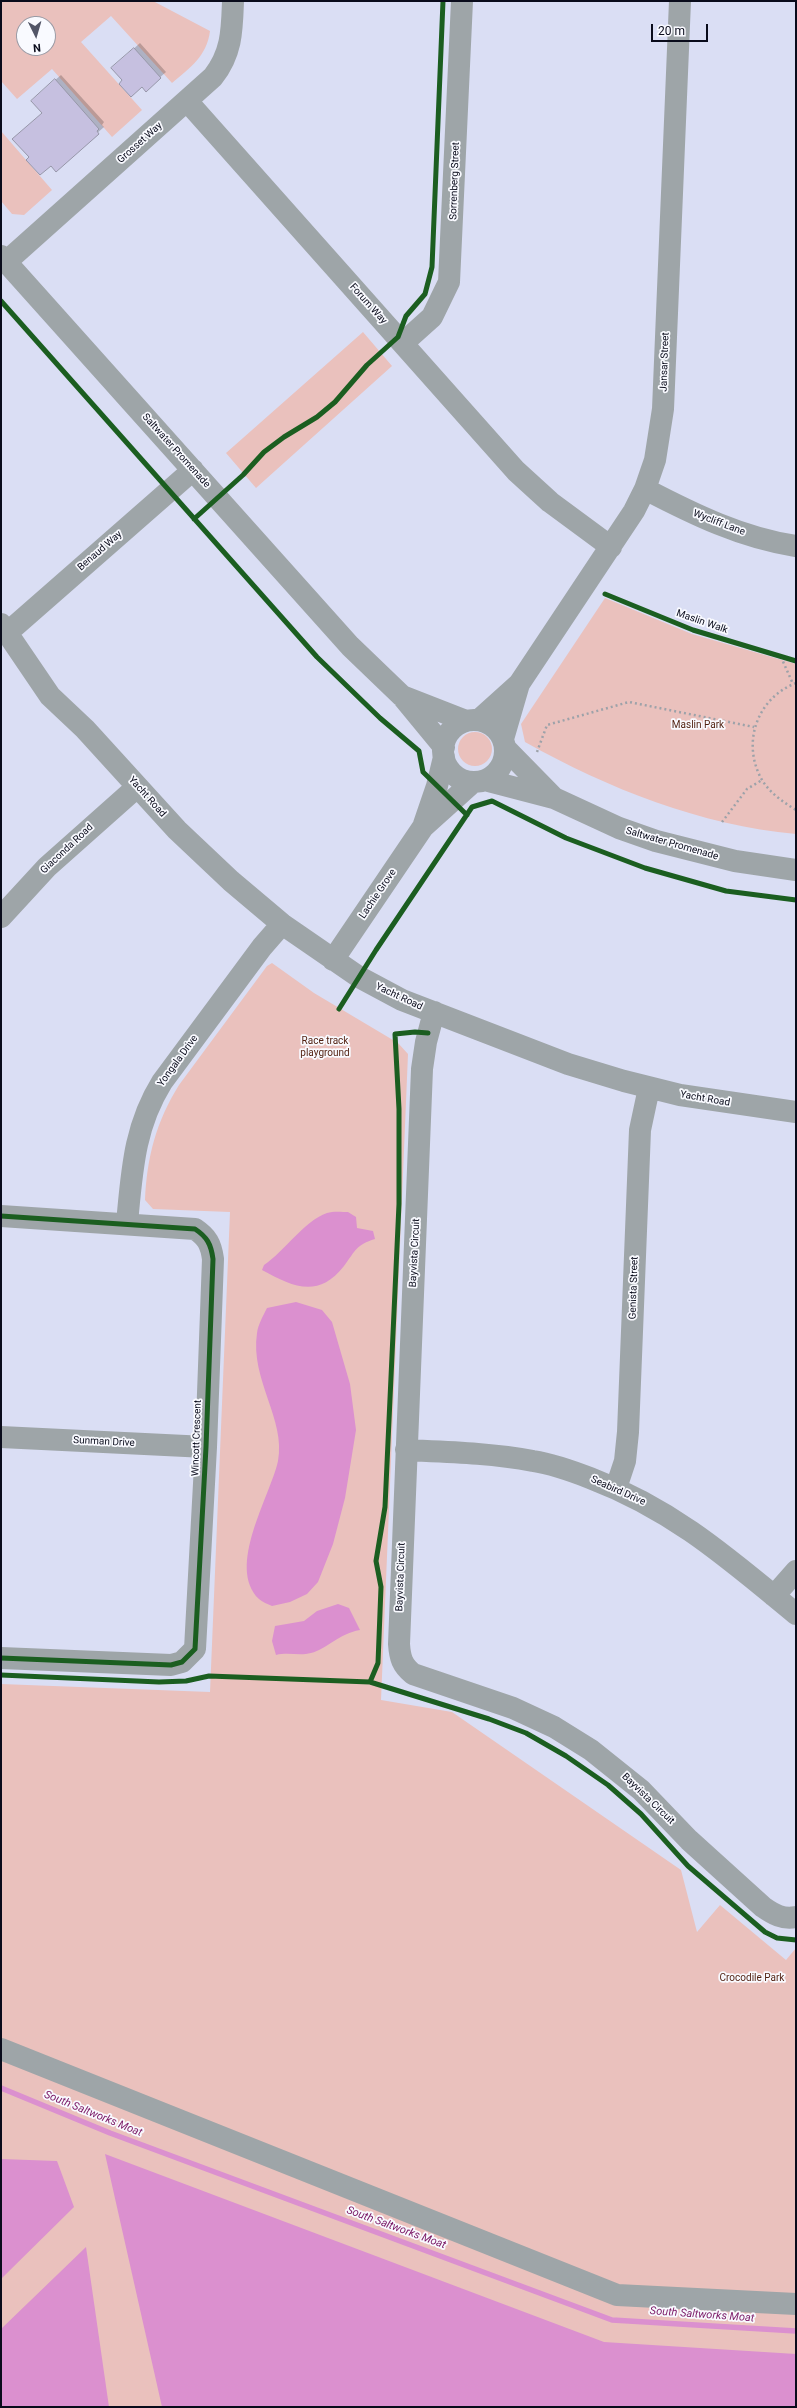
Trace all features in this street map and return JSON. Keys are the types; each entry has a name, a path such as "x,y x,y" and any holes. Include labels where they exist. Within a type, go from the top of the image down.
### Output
{"street":[{"name":"Grosset Way","path":"4,259 213,77 227,56 231,44 233,1"},
{"name":"Sorrenberg Street","path":"403,343 432,317 442,301 449,282 462,1"},
{"name":"Jansar Street","path":"472,721 519,684 634,511 645,489 655,460 663,409 680,1"},
{"name":"Forum Way","path":"187,101 516,471 550,502 611,547"},
{"name":"Saltwater Promenade","path":"4,259 350,646 402,696 444,752"},
{"name":"Benaud Way","path":"4,628 193,470"},
{"name":"Wycliff Lane","path":"645,489 695,514 732,529 796,546"},
{"name":"Yacht Road","path":"4,628 50,696 85,729 137,787 204,856 282,924 333,960 384,991 568,1064 649,1088 713,1101 796,1112"},
{"name":"Jansar Street","path":"504,743 519,684"},
{"name":"Saltwater Promenade","path":"402,696 472,721"},
{"path":"472,721 497,730 504,743 505,758 501,767 494,775 479,781 454,774 444,752 451,731 472,721"},
{"name":"Saltwater Promenade","path":"504,743 554,798"},
{"name":"Lachie Grove","path":"333,960 423,827 437,786 444,752"},
{"name":"Saltwater Promenade","path":"479,781 554,798 619,828 656,841 735,862 796,870"},
{"name":"Lachie Grove","path":"423,827 479,781"},
{"name":"Giaconda Road","path":"1,917 47,867 137,787"},
{"name":"Yongala Drive","path":"127,1222 132,1161 148,1104 162,1082 262,947 282,924"},
{"name":"Bayvista Circuit","path":"434,1012 426,1042 422,1069 406,1450 399,1644 400,1659 405,1668 413,1674 470,1692 554,1726 591,1750 641,1790 689,1840 763,1907 783,1918 796,1917"},
{"name":"Genista Street","path":"616,1488 625,1461 628,1432 640,1130 649,1088"},
{"name":"Wincott Crescent","path":"1,1216 127,1222 195,1229 206,1237 212,1247 213,1259 206,1448 197,1639 195,1650 189,1658 171,1665 1,1658"},
{"name":"Sunman Drive","path":"1,1438 206,1448"},
{"name":"Seabird Drive","path":"406,1450 491,1455 534,1461 574,1472 616,1488 672,1517 701,1536 796,1614"},
{"path":"774,1596 796,1571"},
{"path":"1,2049 617,2295 796,2304"}],"path":[{"path":"774,654 789,659"},
{"path":"781,657 795,683 772,699 758,716 754,727 752,740 755,763 762,780 774,795 796,810"},
{"path":"537,752 547,725 629,702 754,727"},
{"path":"722,822 747,789 762,780"}],"green space":[{"path":"1,1 153,1 210,31 205,48 197,61 172,83 111,16 81,42 142,110 112,137 52,69 17,99 1,81"},
{"path":"1,131 52,190 24,215 12,214 1,201"},
{"path":"363,332 392,366 256,488 226,453"},
{"name":"Maslin Park","path":"605,598 692,634 796,664 796,834 725,822 656,802 589,775 525,742 521,724"},
{"path":"478,732 487,737 491,742 491,756 487,761 482,765 472,766 468,765 459,756 458,746 459,742 468,733"},
{"path":"272,963 314,993 398,1043 408,1054 381,1700 452,1712 681,1870 697,1932 720,1905 786,1960 796,1948 796,2407 1,2407 1,1684 210,1692 230,1212 153,1209 145,1200 146,1184 154,1140 171,1099 179,1085 267,966"}],"shaded area":[{"path":"329,1212 348,1212 356,1217 357,1228 373,1231 375,1239 360,1246 344,1266 325,1283 305,1287 295,1285 262,1270 264,1265 310,1223"},
{"path":"296,1302 322,1310 332,1322 350,1384 356,1430 345,1498 333,1544 318,1582 307,1594 290,1602 272,1606 259,1599 250,1585 247,1569 248,1551 253,1532 274,1476 278,1461 279,1445 273,1414 258,1367 256,1350 257,1333 267,1308"},
{"path":"338,1604 349,1608 360,1630 345,1635 311,1653 276,1655 272,1641 275,1626 304,1621 317,1611"},
{"path":"105,2154 604,2342 796,2354 796,2407 162,2407"},
{"path":"1,2159 57,2161 74,2207 1,2279"},
{"path":"86,2247 109,2407 1,2407 1,2329"}],"building":[{"path":"134,48 161,78 146,92 142,87 131,97 119,84 122,80 111,68"},
{"path":"55,79 99,129 97,131 99,134 56,172 51,166 40,175 26,160 29,157 12,139 42,113 31,101"}],"waterway":[{"name":"South Saltworks Moat","path":"1,2088 110,2133 612,2320 796,2331"}],"cycle path":[{"path":"194,519 243,475 264,452 284,437 317,417 335,402 367,365 398,337 406,316 425,294 432,267 443,1"},
{"path":"1,301 317,657 380,718 419,751 423,772 467,815"},
{"name":"Maslin Walk","path":"605,594 693,630 796,661"},
{"path":"339,1009 376,950 472,807 492,801 566,838 645,868 726,891 796,900"},
{"path":"370,1682 378,1663 381,1587 376,1561 385,1507 399,1204 399,1109 395,1034 415,1032 428,1033"},
{"path":"1,1216 195,1229 208,1241 213,1259 206,1447 195,1649 182,1662 171,1665 1,1658"},
{"path":"1,1675 159,1682 186,1681 209,1676 370,1682 489,1719 526,1733 566,1756 608,1785 641,1814 688,1866 765,1932 777,1938 796,1940"}],"park label":[{"name":"Race track playground","path":"325,1046"},
{"name":"Crocodile Park","path":"752,1978"}]}
